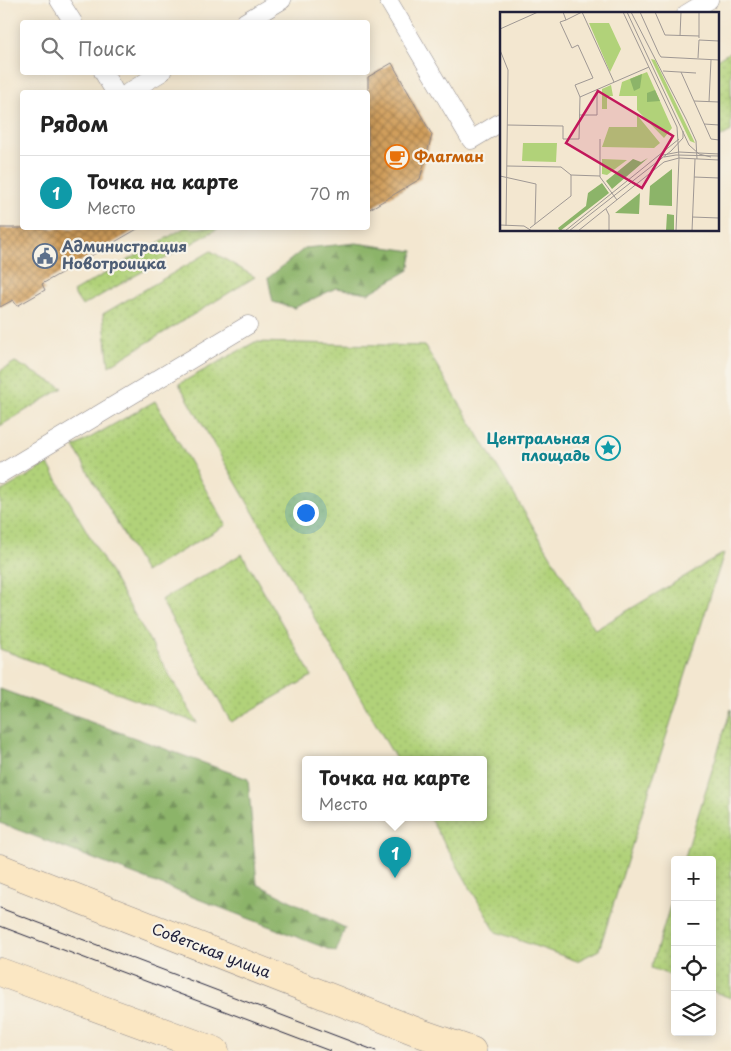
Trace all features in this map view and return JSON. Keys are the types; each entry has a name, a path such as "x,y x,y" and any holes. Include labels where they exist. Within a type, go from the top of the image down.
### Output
{"main road":[{"name":"Советская улица","path":"0,868 423,1034 472,1051"},
{"path":"0,972 214,1051"},
{"name":"Советская улица","path":"423,1034 448,1051"}],"lane":[{"path":"59,0 72,20"},
{"path":"248,20 282,0"},
{"path":"388,0 471,140 500,123"},
{"path":"689,12 709,0"},
{"path":"105,75 114,90"},
{"path":"132,90 157,75"},
{"path":"0,474 248,325"}],"green space":[{"path":"731,51 731,131 718,138 718,59"},
{"path":"181,230 215,230 82,306 73,292"},
{"path":"356,243 413,251 409,270 369,293 336,288 294,308 273,302 268,278 305,248"},
{"path":"211,251 255,277 109,366 103,314"},
{"path":"255,342 425,346 595,630 724,553 599,950 577,961 496,932 431,821 487,821 487,756 394,756 179,384"},
{"path":"15,362 63,388 0,426 0,371"},
{"path":"155,401 226,525 145,572 74,447"},
{"path":"48,464 197,723 0,649 0,492"},
{"path":"242,554 312,676 231,722 161,600"},
{"path":"0,689 248,779 257,884 345,928 336,952 0,823"},
{"path":"731,709 731,998 716,992 716,856 685,856"},
{"path":"671,903 671,976 651,968"}],"building":[{"name":"Флагман","path":"392,63 432,135 420,179 370,209 370,90 368,90 368,77"},
{"name":"Администрация Новотроицка","path":"0,228 20,228 20,230 136,230 42,284 45,290 17,306 13,300 0,307"}],"tram line":[{"path":"0,908 376,1051"},
{"path":"0,926 330,1051"}],"place":[{"name":"Флагман","path":"397,157"},
{"name":"Администрация Новотроицка","path":"45,256"},
{"name":"Центральная площадь","path":"608,448"},
{"name":"Точка на карте","path":"395,878"}]}
